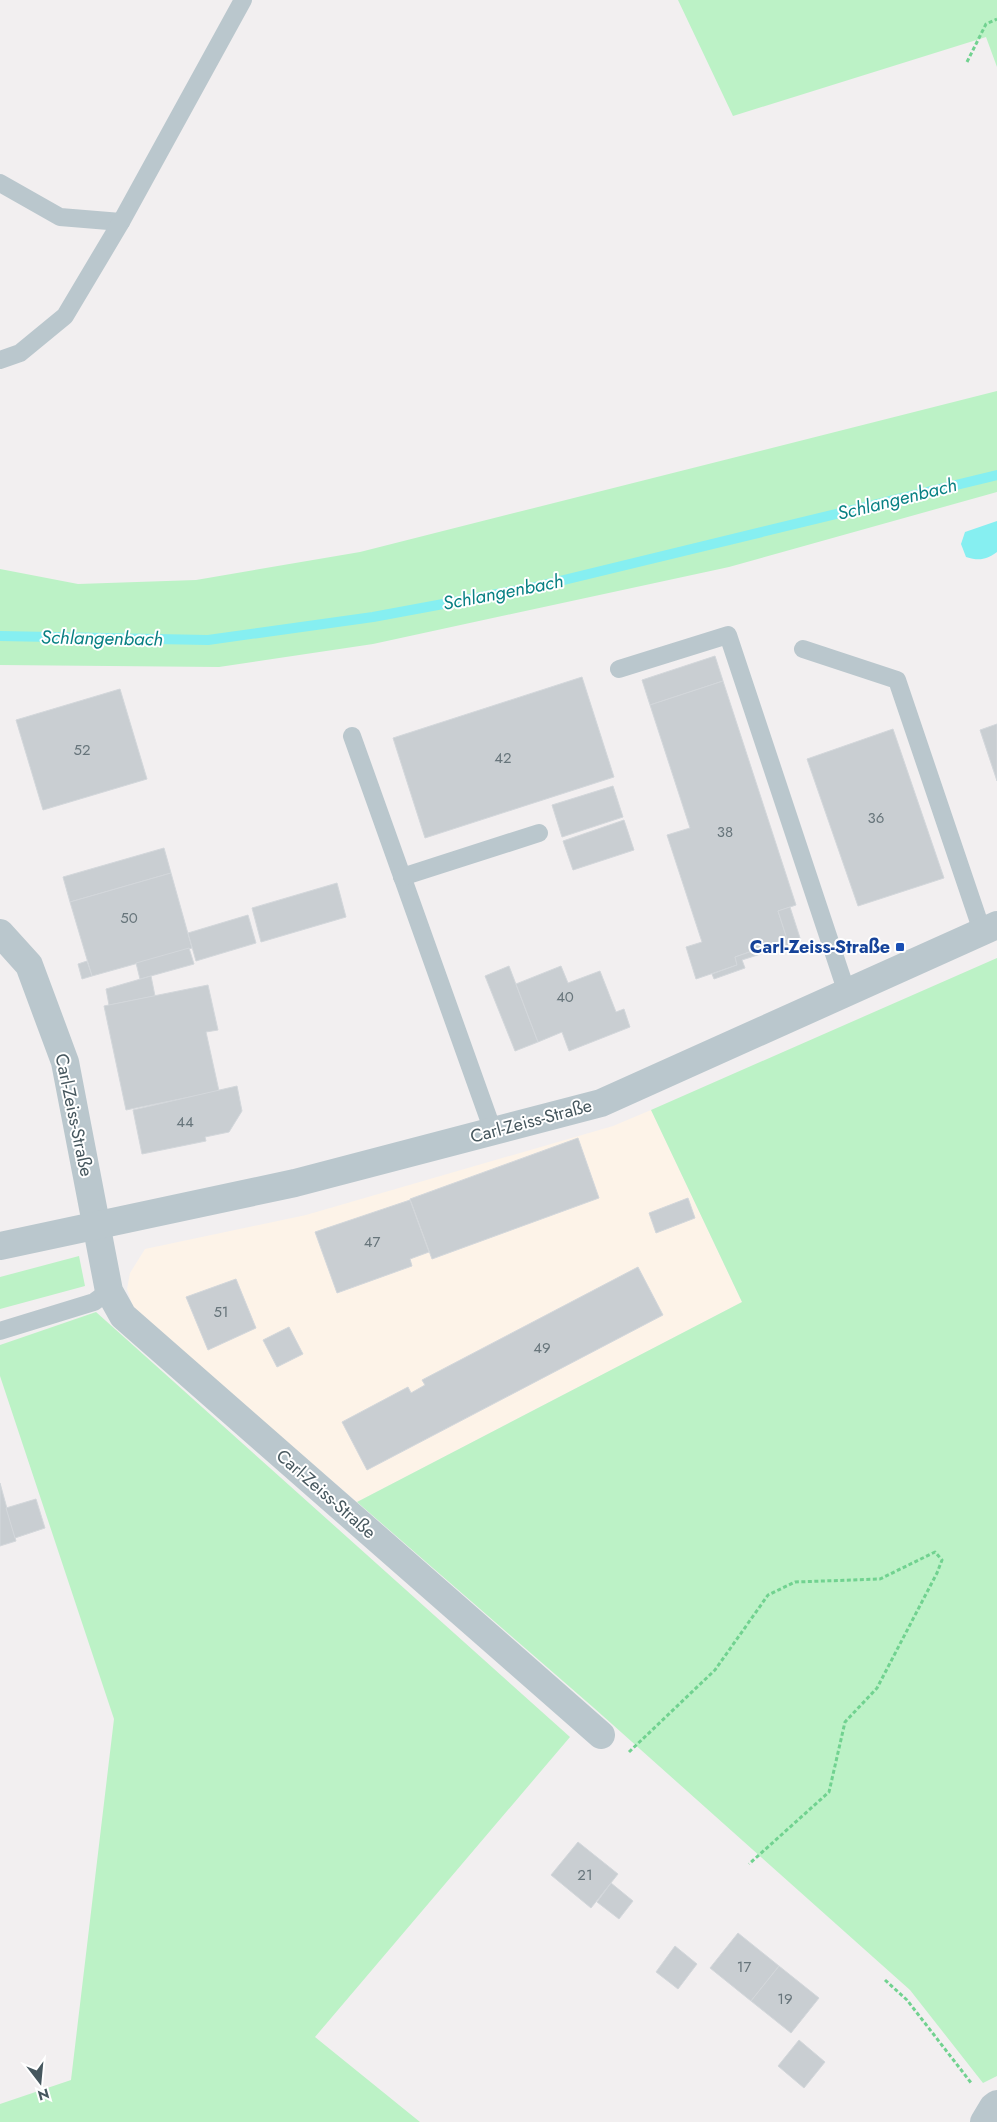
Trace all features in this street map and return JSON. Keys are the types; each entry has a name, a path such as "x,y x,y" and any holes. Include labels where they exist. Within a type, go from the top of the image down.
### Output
{"street":[{"name":"Carl-Zeiss-Straße","path":"0,1246 295,1183 601,1103 990,928"},
{"name":"Carl-Zeiss-Straße","path":"0,933 29,964 65,1062 110,1291 123,1316 601,1735"}],"lane":[{"path":"0,360 20,353 65,316 121,222 244,0"},
{"path":"0,183 60,217 121,222"},
{"path":"619,669 728,635 847,993"},
{"path":"803,649 897,680 990,928"},
{"path":"352,736 493,1131"},
{"path":"402,877 539,833"},
{"path":"0,1331 94,1302 110,1291"}],"path":[{"path":"967,62 986,24 997,19"},
{"path":"625,1756 715,1670 768,1595 795,1582 880,1580 935,1552 942,1560 877,1688 845,1722 829,1792 749,1864"},
{"path":"885,1980 907,2000 991,2111"}],"shaded area":[{"path":"651,1110 742,1302 357,1502 135,1313 127,1289 130,1273 145,1249 306,1215 613,1126"}],"green space":[{"path":"678,0 997,0 997,67 986,37 733,116"},
{"path":"997,391 997,492 729,567 373,644 219,667 0,665 0,569 78,584 196,580 360,552"},
{"path":"997,958 997,2076 983,2083 910,1990 594,1708 357,1502 742,1302 651,1110"},
{"path":"79,1256 85,1286 0,1309 0,1277"},
{"path":"96,1312 570,1737 315,2037 420,2122 0,2122 0,2104 71,2080 114,1719 0,1376 0,1345"}],"water":[{"path":"997,521 997,552 982,559 966,557 961,544 965,532"}],"building":[{"path":"715,656 723,681 650,705 642,680"},
{"path":"582,677 614,777 425,838 393,738"},
{"path":"723,681 796,905 778,911 787,939 735,957 737,965 696,979 686,947 702,942 667,835 690,828 650,705"},
{"path":"120,689 147,779 43,810 16,720"},
{"path":"997,724 997,781 980,730"},
{"path":"893,729 944,878 858,906 807,759"},
{"path":"613,786 623,817 562,837 552,805"},
{"path":"624,820 634,850 573,870 563,841"},
{"path":"164,848 171,873 70,902 63,877"},
{"path":"171,873 192,948 92,976 70,902"},
{"path":"337,883 346,917 261,942 252,908"},
{"path":"790,907 801,941 742,960 745,968 714,979 712,974 737,965 735,957 787,939 778,911"},
{"path":"248,915 256,943 196,961 188,933"},
{"path":"189,948 194,964 140,979 136,963"},
{"path":"87,961 92,976 82,979 78,964"},
{"path":"509,966 538,1042 515,1051 485,976"},
{"path":"561,966 568,983 600,971 616,1012 624,1009 630,1027 569,1051 562,1032 538,1042 516,984"},
{"path":"151,976 155,996 109,1005 106,989"},
{"path":"208,985 218,1030 206,1032 219,1091 126,1110 104,1006"},
{"path":"237,1086 242,1111 229,1132 205,1137 206,1141 142,1154 133,1110"},
{"path":"578,1138 599,1198 432,1259 410,1199"},
{"path":"688,1198 695,1218 656,1233 649,1213"},
{"path":"410,1200 429,1252 410,1259 412,1266 337,1293 315,1232"},
{"path":"638,1267 663,1315 367,1470 342,1422 408,1387 411,1393 425,1385 422,1380"},
{"path":"236,1279 256,1328 208,1350 186,1297"},
{"path":"289,1327 303,1354 277,1367 263,1340"},
{"path":"0,1483 16,1541 0,1546"},
{"path":"36,1499 45,1528 15,1538 6,1508"},
{"path":"578,1842 618,1874 591,1908 551,1875"},
{"path":"611,1883 633,1901 619,1919 597,1902"},
{"path":"738,1933 779,1966 751,2001 710,1968"},
{"path":"675,1946 697,1964 678,1989 656,1972"},
{"path":"779,1966 819,1998 791,2033 751,2001"},
{"path":"799,2040 825,2062 804,2088 778,2066"}],"waterway":[{"name":"Schlangenbach","path":"0,636 208,640 373,617 535,587 997,475"}],"place":[{"name":"Carl-Zeiss-Straße","path":"900,947"}]}
